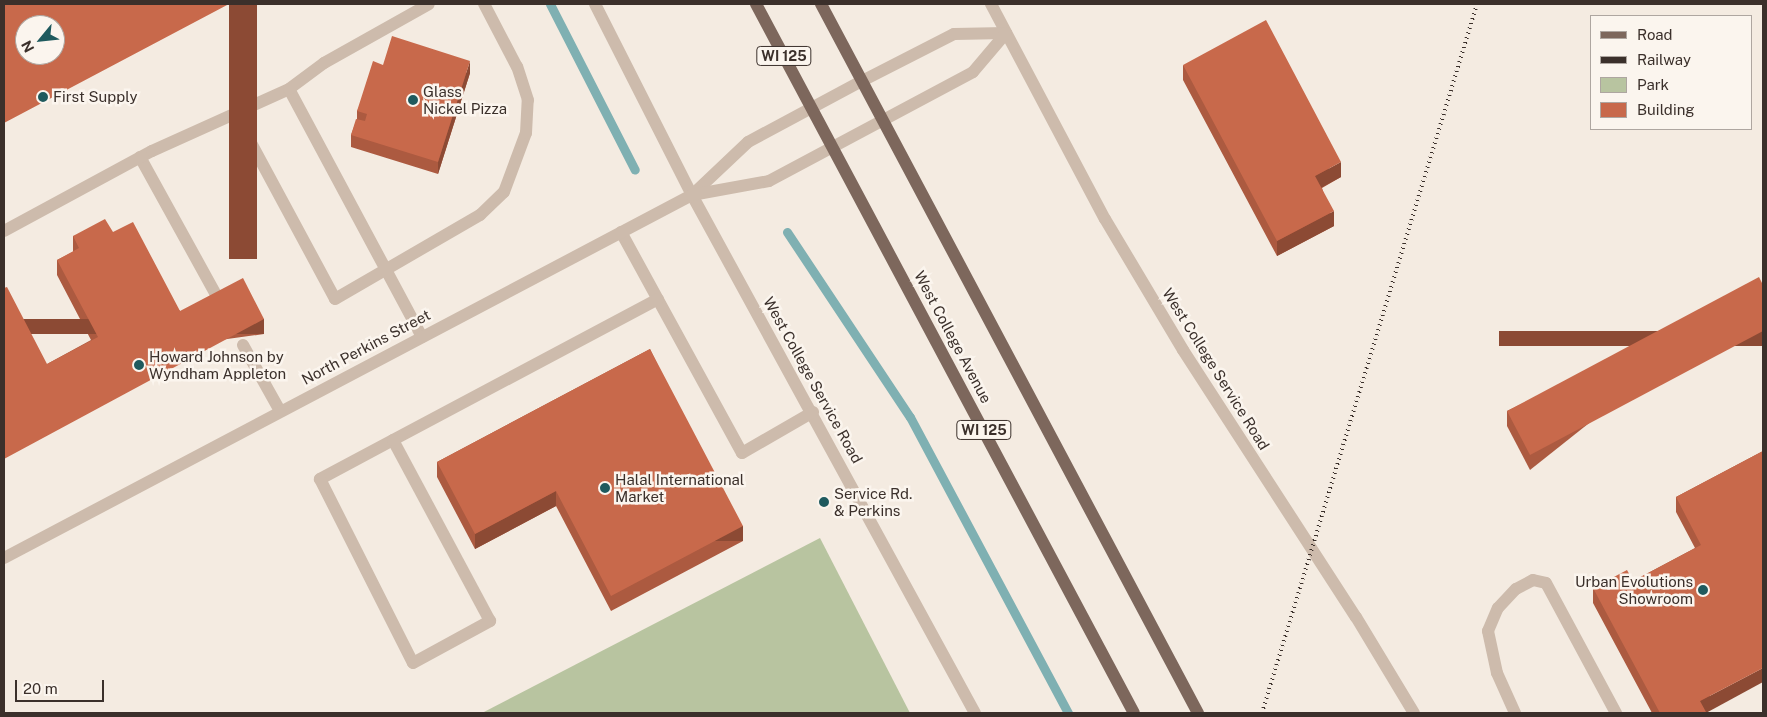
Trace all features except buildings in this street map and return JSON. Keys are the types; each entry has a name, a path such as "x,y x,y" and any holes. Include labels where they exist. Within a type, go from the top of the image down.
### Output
{"main road":[{"name":"West College Avenue","path":"756,4 1134,713"},
{"path":"821,4 1198,713"}],"street":[{"path":"4,231 140,157 289,89 324,63 429,4"},
{"path":"235,113 335,298 385,267 480,214 504,192 526,133 528,100 518,67 484,4"},
{"name":"West College Service Road","path":"595,4 692,195 813,412 976,713"},
{"name":"West College Service Road","path":"991,4 1104,219 1183,350 1356,617 1414,713"},
{"path":"692,195 748,142 862,81 954,34 1006,33"},
{"path":"692,195 769,181 833,148 973,72 1006,33"},
{"path":"289,89 422,336"},
{"path":"140,157 221,304"},
{"name":"North Perkins Street","path":"4,558 692,195"},
{"path":"621,232 742,453 813,412"},
{"path":"393,440 490,621 413,663 320,479 393,440 658,299"},
{"path":"243,345 280,411"},
{"path":"1515,713 1497,673 1488,631 1498,608 1516,590 1533,580 1546,583 1616,713"}],"green space":[{"path":"820,538 910,713 482,713"}],"waterway":[{"path":"550,4 635,170"},
{"path":"787,232 910,417 1068,713"}],"railway":[{"path":"1262,713 1477,4"}],"place":[{"name":"First Supply","path":"43,97"},
{"name":"Glass Nickel Pizza","path":"413,100"},
{"name":"Howard Johnson by Wyndham Appleton","path":"139,365"},
{"name":"Halal International Market","path":"605,488"},
{"name":"Service Rd. & Perkins","path":"824,502"},
{"name":"Urban Evolutions Showroom","path":"1703,590"}]}
